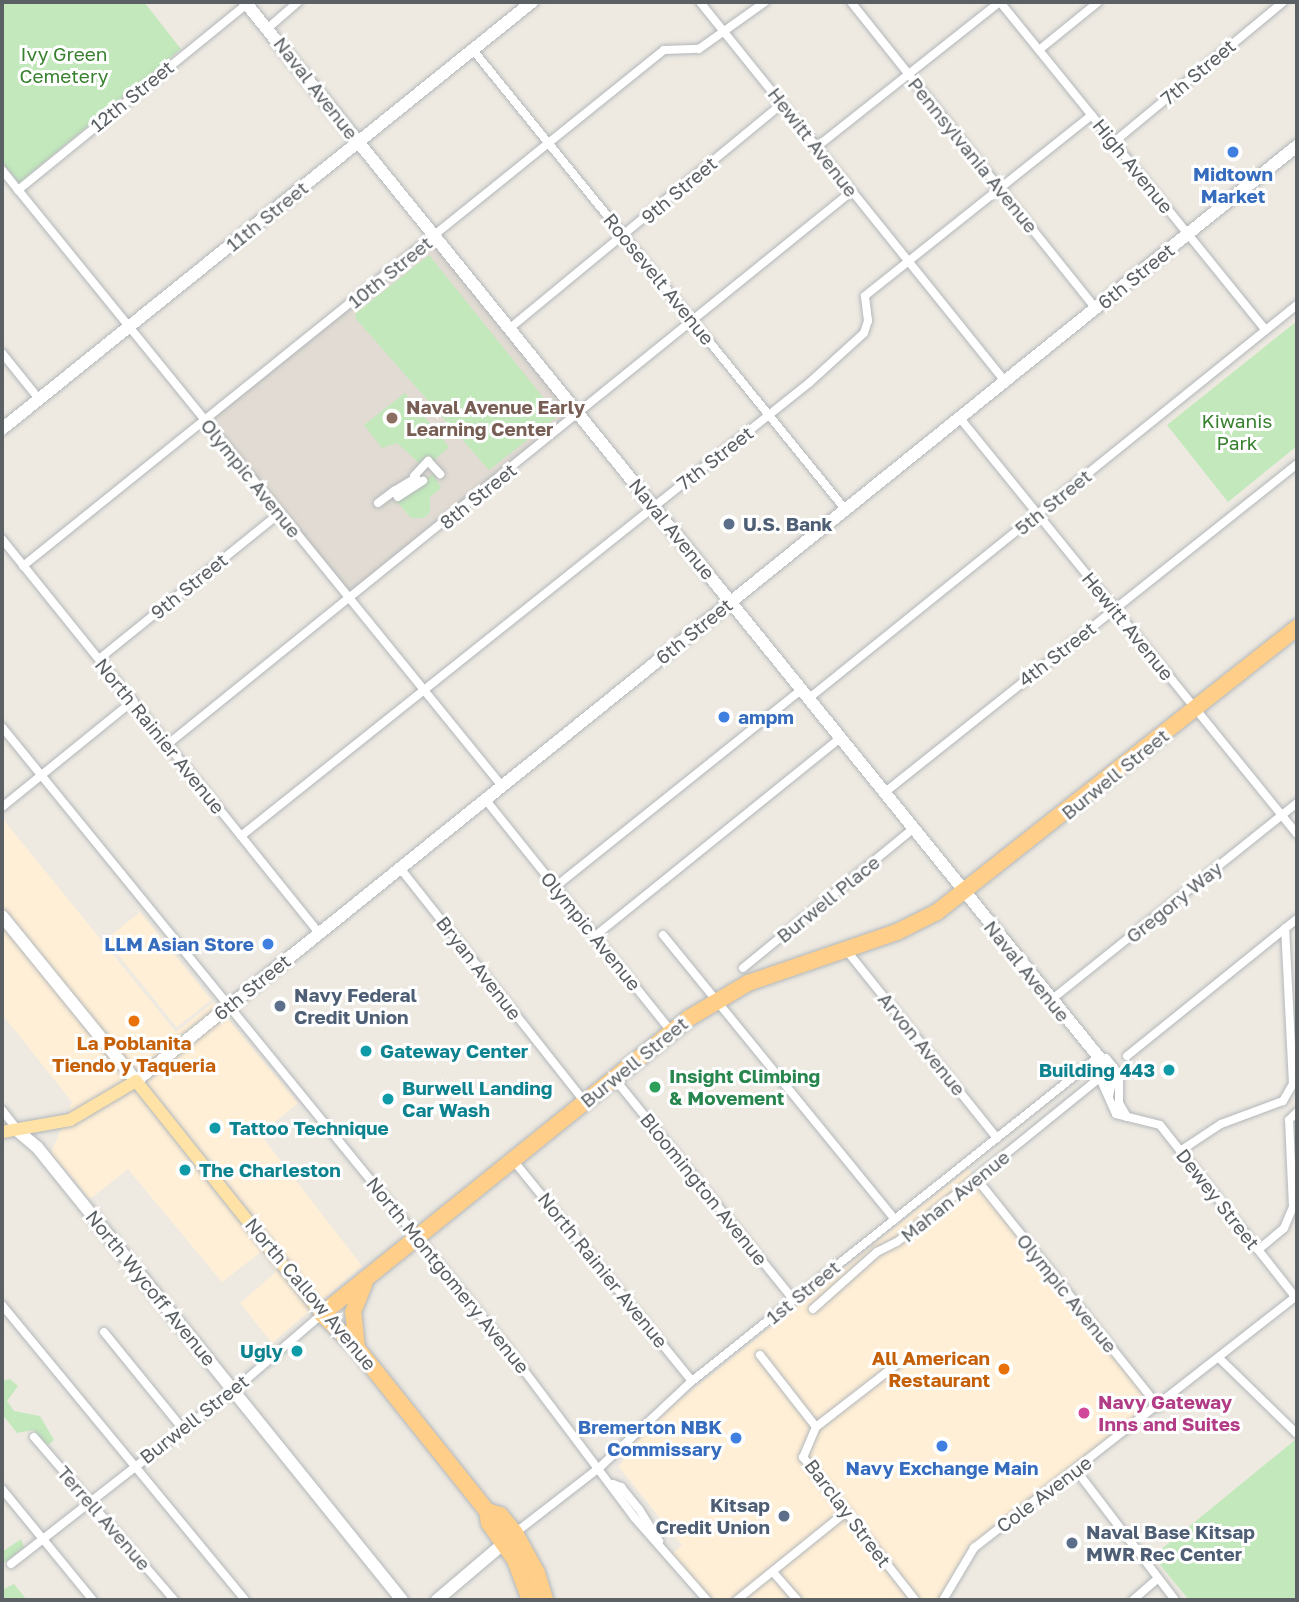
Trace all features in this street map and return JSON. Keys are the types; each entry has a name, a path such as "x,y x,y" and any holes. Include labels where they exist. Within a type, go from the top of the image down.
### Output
{"highway":[{"name":"Burwell Street","path":"322,1314 671,1031 715,999 761,978 847,951 910,927 964,893 1297,628"},
{"path":"356,1348 353,1312 369,1276"},
{"name":"North Callow Avenue","path":"322,1314 356,1348 487,1511 500,1515 510,1538"},
{"path":"510,1538 530,1600"},
{"path":"510,1538 528,1553 545,1600"}],"main road":[{"name":"11th Street","path":"2,429 532,2"},
{"name":"Naval Avenue","path":"246,3 1100,1061"},
{"name":"6th Street","path":"2,1132 19,1132 88,1113 136,1081 1297,146"},
{"name":"North Callow Avenue","path":"2,916 322,1314"},
{"name":"North Wycoff Avenue","path":"19,1132 234,1390 402,1600"},
{"name":"1st Street","path":"437,1600 510,1538"}],"street":[{"path":"268,28 298,2"},
{"name":"Hewitt Avenue","path":"700,2 1005,381"},
{"name":"10th Street","path":"23,566 664,50 699,49 726,33 765,2"},
{"name":"Pennsylvania Avenue","path":"850,2 1095,308"},
{"path":"818,146 1000,2"},
{"name":"High Avenue","path":"1000,2 1266,330"},
{"path":"1039,50 1098,2"},
{"name":"7th Street","path":"1114,142 1283,2"},
{"name":"12th Street","path":"18,190 246,3"},
{"name":"Roosevelt Avenue","path":"473,50 845,509"},
{"name":"9th Street","path":"510,328 782,104"},
{"name":"7th Street","path":"241,836 420,690 770,415 860,339 868,321 865,296 1092,115"},
{"name":"Olympic Avenue","path":"2,170 420,690 501,785"},
{"name":"8th Street","path":"168,744 579,415 851,192"},
{"name":"5th Street","path":"555,887 1038,514 1297,305"},
{"path":"2,353 39,399"},
{"name":"Hewitt Avenue","path":"959,417 1297,834"},
{"path":"378,503 394,491 419,480 428,461 440,474"},
{"name":"4th Street","path":"884,793 1297,464"},
{"name":"9th Street","path":"99,659 279,513"},
{"name":"North Rainier Avenue","path":"2,539 319,933"},
{"path":"2,807 133,701"},
{"name":"North Montgomery Avenue","path":"2,727 419,1237 600,1467 639,1523 659,1541 707,1600"},
{"path":"595,936 840,738"},
{"name":"Olympic Avenue","path":"485,799 671,1031"},
{"name":"Gregory Way","path":"1051,1000 1297,803"},
{"name":"Burwell Place","path":"743,968 913,829"},
{"name":"Bryan Avenue","path":"400,868 585,1102"},
{"path":"1128,1056 1297,919"},
{"path":"1180,1151 1220,1124 1283,1101 1293,1084 1286,928"},
{"path":"663,935 895,1219"},
{"name":"Arvon Avenue","path":"847,951 997,1138"},
{"path":"1100,1061 1113,1076 1109,1097 1116,1114 1127,1117"},
{"path":"1100,1061 1119,1074 1119,1104 1127,1117"},
{"name":"1st Street","path":"510,1538 600,1467 692,1381 997,1138 1100,1061"},
{"name":"Bloomington Avenue","path":"614,1078 794,1300"},
{"name":"Mahan Avenue","path":"813,1309 877,1252 897,1242 1096,1081"},
{"name":"North Wycoff Avenue","path":"2,1110 19,1132"},
{"path":"1258,1250 1284,1228 1293,1207 1289,1120 1297,1112"},
{"name":"Dewey Street","path":"1127,1117 1160,1125 1296,1298"},
{"name":"North Rainier Avenue","path":"513,1160 692,1381"},
{"name":"Olympic Avenue","path":"976,1178 1159,1407"},
{"name":"Cole Avenue","path":"943,1600 974,1548 1296,1298"},
{"path":"2,1305 244,1600"},
{"name":"Burwell Street","path":"11,1564 87,1501 234,1390 322,1314"},
{"path":"104,1332 182,1428"},
{"name":"Barclay Street","path":"760,1355 816,1427 803,1457 915,1600"},
{"path":"1220,1359 1297,1434"},
{"path":"816,1427 896,1365"},
{"name":"Terrell Avenue","path":"34,1437 174,1600"},
{"path":"1076,1471 1175,1600"},
{"path":"2,1489 93,1600"},
{"path":"737,1600 845,1513"},
{"path":"773,1572 797,1600"},
{"path":"1133,1600 1157,1579"}],"shaded area":[{"name":"Naval Avenue Early Learning Center","path":"435,236 580,415 350,600 206,422"},
{"path":"2,818 176,1032 214,1002 298,1103 260,1134 362,1266 272,1343 240,1303 276,1272 261,1252 222,1282 128,1169 90,1199 51,1153 72,1102 2,1014"},
{"path":"140,912 211,1000 177,1028 106,940"},
{"path":"968,1169 1159,1407 985,1538 942,1600 707,1600 671,1555 682,1545 619,1467 641,1431"}],"green space":[{"name":"Ivy Green Cemetery","path":"2,2 144,2 181,49 19,183 2,162"},
{"path":"429,255 558,416 489,470 356,319 355,314"},
{"name":"Kiwanis Park","path":"1297,321 1297,446 1228,502 1167,425"},
{"path":"405,393 449,447 431,463 421,465 397,443 382,448 364,425"},
{"path":"433,474 441,488 430,497 430,512 424,518 411,518 396,501"},
{"path":"10,1379 18,1386 7,1401 14,1411 40,1416 54,1440 48,1445 33,1430 17,1433 2,1414 2,1381"},
{"path":"1295,1440 1297,1600 1189,1600 1153,1556"},
{"path":"21,1539 24,1547 2,1565 2,1552"},
{"path":"14,1584 27,1600 2,1600 2,1590"}],"place":[{"name":"Midtown Market","path":"1233,152"},
{"name":"Naval Avenue Early Learning Center","path":"392,418"},
{"name":"U.S. Bank","path":"729,524"},
{"name":"ampm","path":"724,717"},
{"name":"LLM Asian Store","path":"268,944"},
{"name":"Navy Federal Credit Union","path":"280,1006"},
{"name":"La Poblanita Tiendo y Taqueria","path":"134,1021"},
{"name":"Gateway Center","path":"366,1051"},
{"name":"Building 443","path":"1169,1070"},
{"name":"Insight Climbing & Movement","path":"655,1087"},
{"name":"Burwell Landing Car Wash","path":"388,1099"},
{"name":"Tattoo Technique","path":"215,1128"},
{"name":"The Charleston","path":"185,1170"},
{"name":"Ugly","path":"297,1351"},
{"name":"All American Restaurant","path":"1004,1369"},
{"name":"Navy Gateway Inns and Suites","path":"1084,1413"},
{"name":"Bremerton NBK Commissary","path":"736,1438"},
{"name":"Navy Exchange Main","path":"942,1446"},
{"name":"Kitsap Credit Union","path":"784,1516"},
{"name":"Naval Base Kitsap MWR Rec Center","path":"1072,1543"}]}
